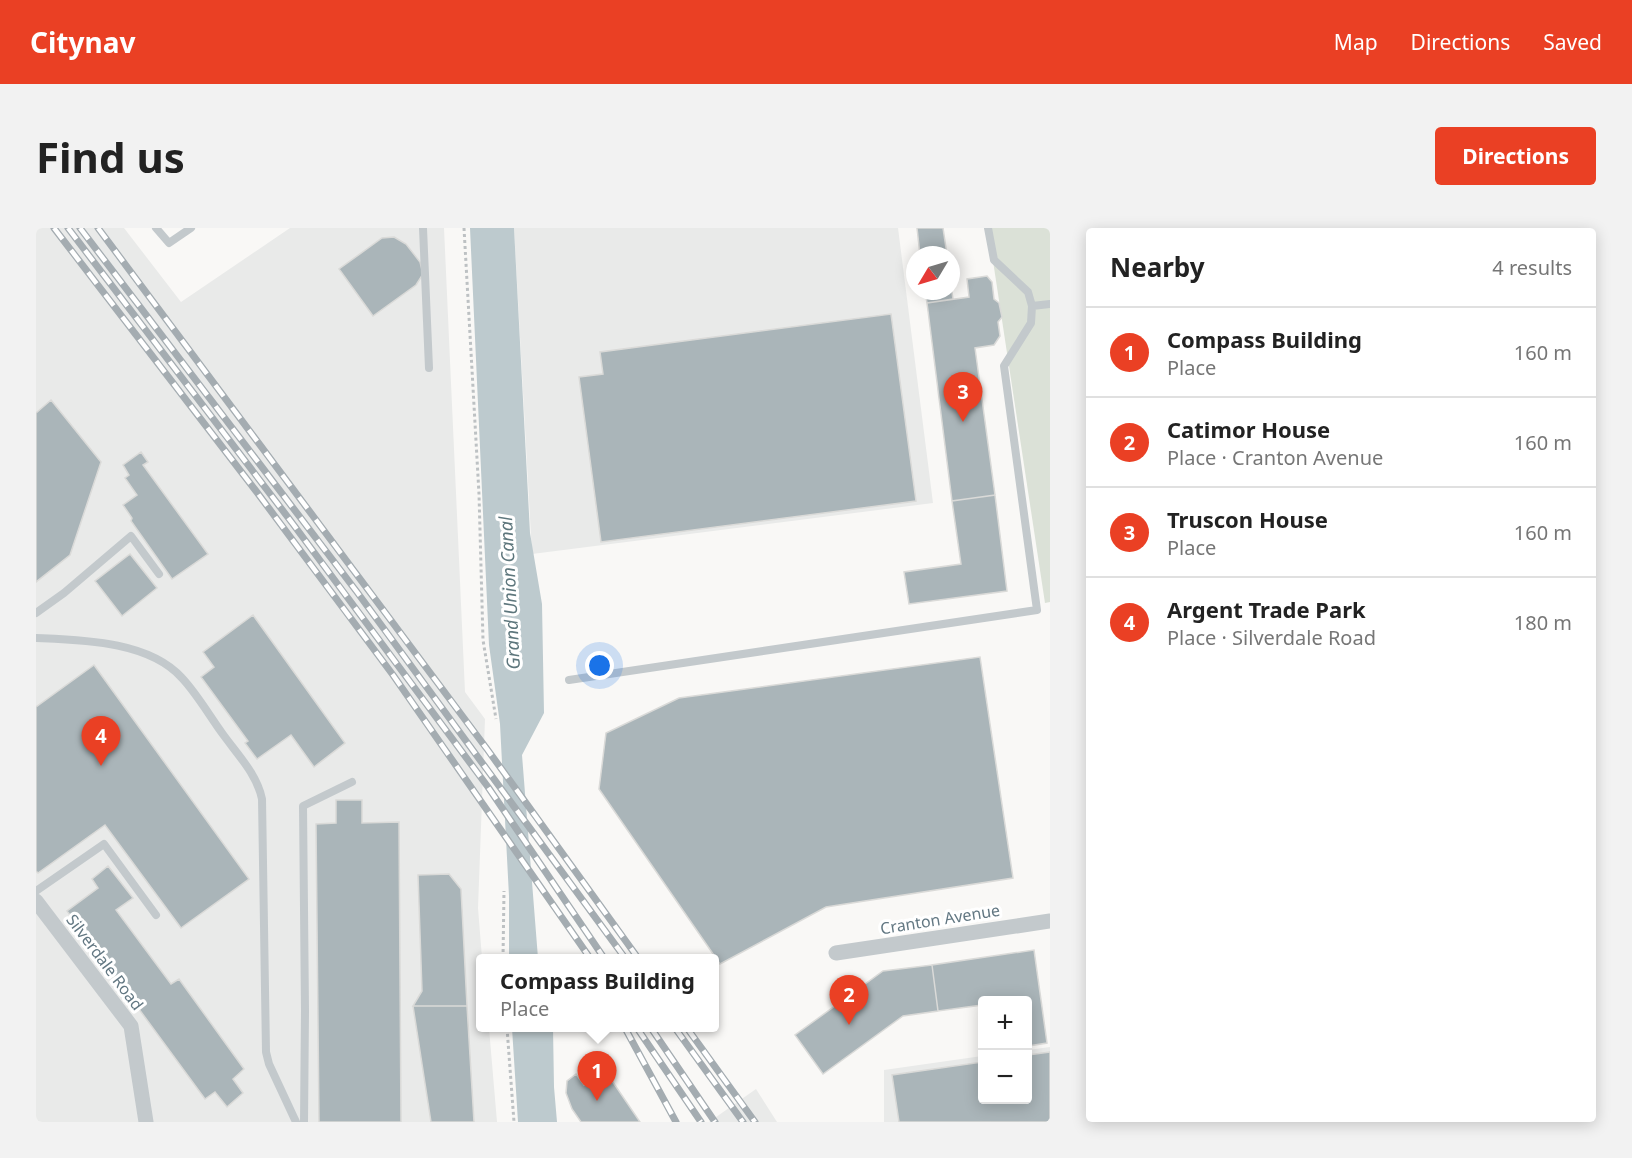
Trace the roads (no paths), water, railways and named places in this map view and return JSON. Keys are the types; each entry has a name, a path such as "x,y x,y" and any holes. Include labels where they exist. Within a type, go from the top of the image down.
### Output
{"street":[{"name":"Silverdale Road","path":"36,901 131,1026 146,1122"},
{"name":"Cranton Avenue","path":"836,953 1050,921"}],"lane":[{"path":"156,228 169,243 191,228"},
{"path":"423,228 429,368"},
{"path":"569,680 1037,610 1005,366 1031,323 1032,306 1028,292 994,261 988,228"},
{"path":"1032,306 1050,304"},
{"path":"36,613 64,593 131,536 159,574"},
{"path":"36,638 85,640 141,652 160,660 183,679 255,778 262,799 266,1052 269,1064 296,1122"},
{"path":"304,1122 303,806 352,782"},
{"path":"36,891 104,844 156,915"}],"water":[{"name":"Grand Union Canal","path":"470,228 514,228 530,533 542,604 544,713 522,755 538,954 509,954 509,896 500,724 489,645"},
{"path":"512,1032 553,1032 557,1122 518,1122"}],"railway":[{"path":"54,228 256,491 393,675 587,954"},
{"path":"68,228 293,524 488,787 601,954"},
{"path":"80,228 357,592 622,954"},
{"path":"98,228 487,749 635,954"},
{"path":"627,1032 676,1122"},
{"path":"640,1032 701,1122"},
{"path":"654,1032 715,1122"},
{"path":"678,1032 743,1122"},
{"path":"690,1032 755,1122"}],"place":[{"name":"Truscon House","path":"963,422"},
{"name":"Argent Trade Park","path":"101,766"},
{"name":"Catimor House","path":"849,1025"},
{"name":"Compass Building","path":"597,1101"}]}
